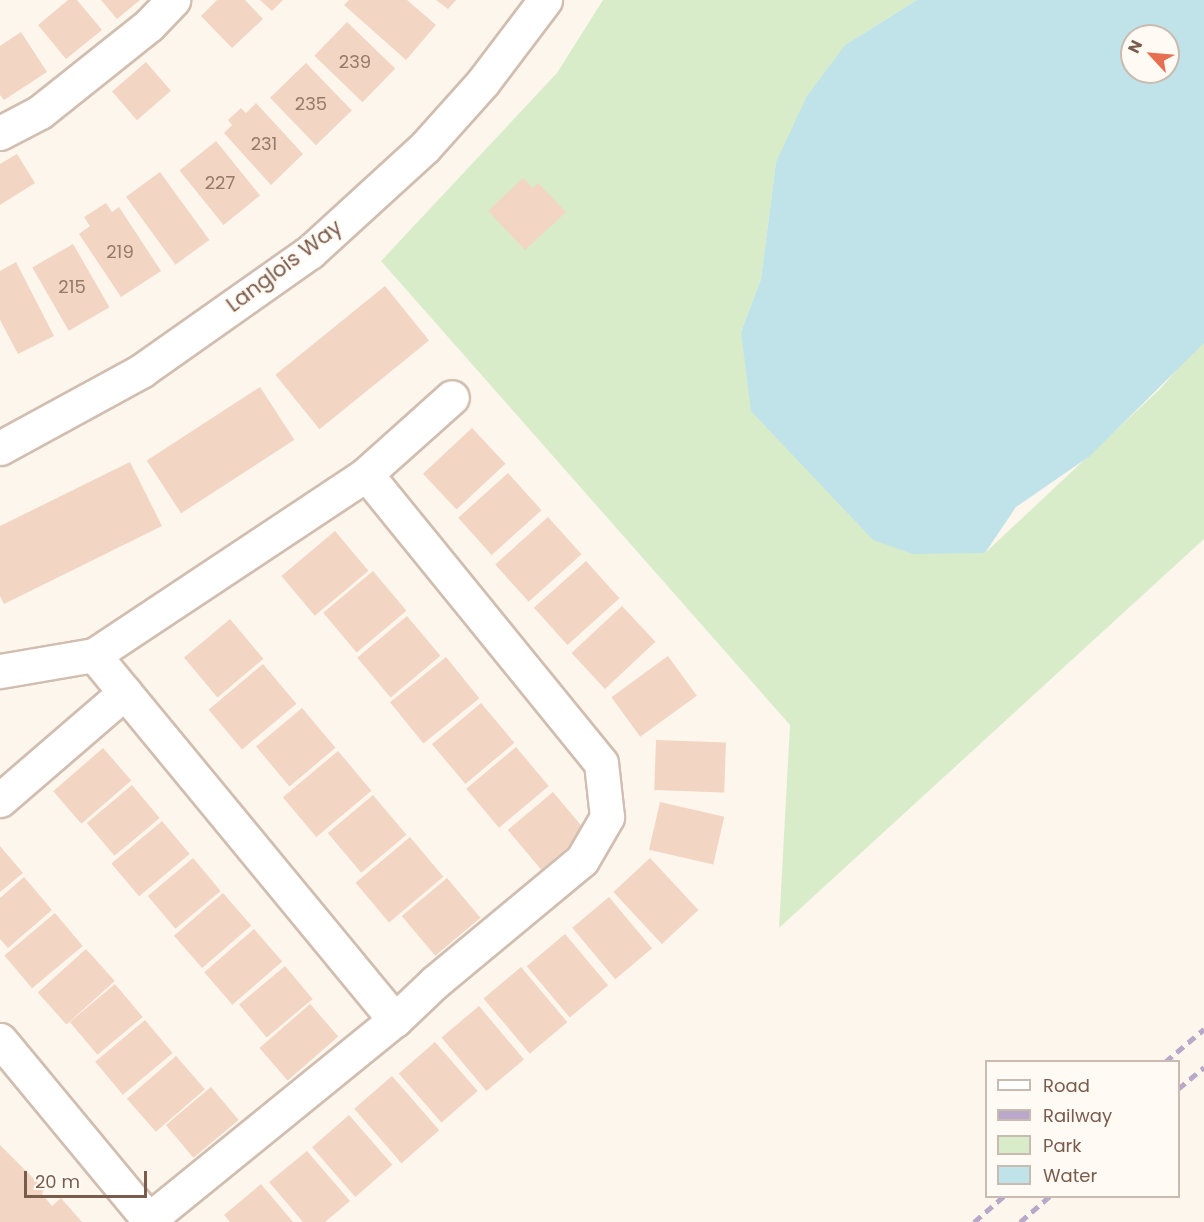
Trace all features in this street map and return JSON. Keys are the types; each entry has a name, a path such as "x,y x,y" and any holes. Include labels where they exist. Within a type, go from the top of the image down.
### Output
{"street":[{"path":"0,133 40,112 149,25 174,0"},
{"name":"Langlois Way","path":"0,448 141,371 310,252 424,148 483,82 545,0"},
{"path":"0,671 94,655 366,474 452,397"},
{"path":"0,1040 148,1221 395,1020 435,982 582,860 606,817 601,763 366,474"},
{"path":"94,655 395,1020"},
{"path":"0,800 125,692"}],"green space":[{"path":"603,0 917,0 845,45 776,162 761,279 741,332 985,553 1161,388 1204,338 1204,539 779,928 790,725 381,261 557,73"}],"water":[{"path":"917,0 1204,0 1204,343 1090,456 1016,507 985,553 913,554 873,540 751,411 741,332 761,279 776,162 807,96 845,45"}],"building":[{"path":"68,0 77,0 102,30 66,59 38,25"},
{"path":"101,0 140,0 117,19"},
{"path":"217,0 245,0 263,19 232,48 201,16"},
{"path":"260,0 283,0 272,11"},
{"path":"349,0 407,0 436,25 406,60 344,5"},
{"path":"436,0 456,0 448,9"},
{"path":"347,22 395,69 363,102 314,56"},
{"path":"21,32 47,72 4,100 0,95 0,46"},
{"path":"146,62 171,91 137,120 112,92"},
{"path":"306,63 352,110 316,145 270,98"},
{"path":"256,103 303,154 271,185 224,133 232,125 228,120 241,108 246,113"},
{"path":"216,141 260,195 224,225 179,171"},
{"path":"17,154 35,183 0,205 0,164"},
{"path":"160,172 209,240 175,265 126,197"},
{"path":"523,178 533,188 538,183 566,212 525,250 488,211"},
{"path":"106,203 112,212 119,207 161,271 121,297 79,234 90,226 84,217"},
{"path":"73,244 110,307 69,331 32,268"},
{"path":"16,262 54,336 18,354 0,320 0,271"},
{"path":"385,286 429,340 319,429 275,375"},
{"path":"260,387 294,440 181,513 147,461"},
{"path":"472,428 505,464 456,510 423,474"},
{"path":"130,462 162,526 4,604 0,596 0,526"},
{"path":"508,473 541,510 492,555 458,518"},
{"path":"548,517 581,554 529,602 495,565"},
{"path":"335,531 368,571 315,616 281,576"},
{"path":"586,561 619,598 567,645 534,608"},
{"path":"373,571 406,611 357,653 323,613"},
{"path":"622,606 655,642 605,689 572,653"},
{"path":"407,616 440,656 391,698 357,658"},
{"path":"230,619 263,659 217,697 184,658"},
{"path":"668,656 697,696 640,737 611,697"},
{"path":"446,657 479,698 423,743 390,702"},
{"path":"263,664 296,704 242,749 209,710"},
{"path":"481,703 514,743 465,784 432,744"},
{"path":"302,708 335,748 289,786 256,747"},
{"path":"656,740 726,742 724,792 654,790"},
{"path":"516,747 549,786 499,828 466,789"},
{"path":"103,748 131,780 81,824 53,791"},
{"path":"338,751 371,791 316,837 283,797"},
{"path":"132,785 160,818 114,856 87,823"},
{"path":"553,792 586,832 541,870 508,830"},
{"path":"373,795 406,835 361,873 328,833"},
{"path":"660,802 724,817 713,865 649,850"},
{"path":"162,821 190,854 139,896 111,863"},
{"path":"410,837 443,877 389,922 356,883"},
{"path":"0,846 23,873 0,892"},
{"path":"193,858 221,891 175,929 148,896"},
{"path":"650,858 698,910 662,944 613,892"},
{"path":"24,877 52,910 8,948 0,939 0,898"},
{"path":"447,878 480,918 435,956 402,916"},
{"path":"223,893 251,925 202,968 174,936"},
{"path":"609,897 652,948 615,979 572,928"},
{"path":"55,913 83,946 32,988 4,955"},
{"path":"254,929 282,961 232,1005 204,972"},
{"path":"565,934 608,985 570,1017 527,966"},
{"path":"86,949 115,981 66,1024 38,992"},
{"path":"285,966 313,999 267,1038 239,1005"},
{"path":"521,967 567,1022 530,1054 483,998"},
{"path":"115,984 143,1017 97,1055 70,1022"},
{"path":"310,1004 338,1036 288,1080 259,1048"},
{"path":"479,1006 524,1060 486,1091 441,1037"},
{"path":"145,1020 173,1053 123,1095 95,1062"},
{"path":"435,1042 478,1091 441,1123 399,1073"},
{"path":"176,1056 205,1089 156,1132 127,1099"},
{"path":"392,1076 439,1130 402,1163 354,1109"},
{"path":"211,1087 239,1120 193,1158 166,1125"},
{"path":"349,1115 392,1165 355,1197 312,1147"},
{"path":"0,1145 44,1189 42,1194 52,1206 61,1198 82,1222 0,1222"},
{"path":"307,1151 350,1201 325,1222 303,1222 269,1182"},
{"path":"261,1184 293,1222 230,1222 224,1215"}],"railway":[{"path":"1167,1060 1204,1029"},
{"path":"1180,1087 1204,1067"},
{"path":"974,1222 1002,1198"},
{"path":"1020,1222 1048,1198"}]}
